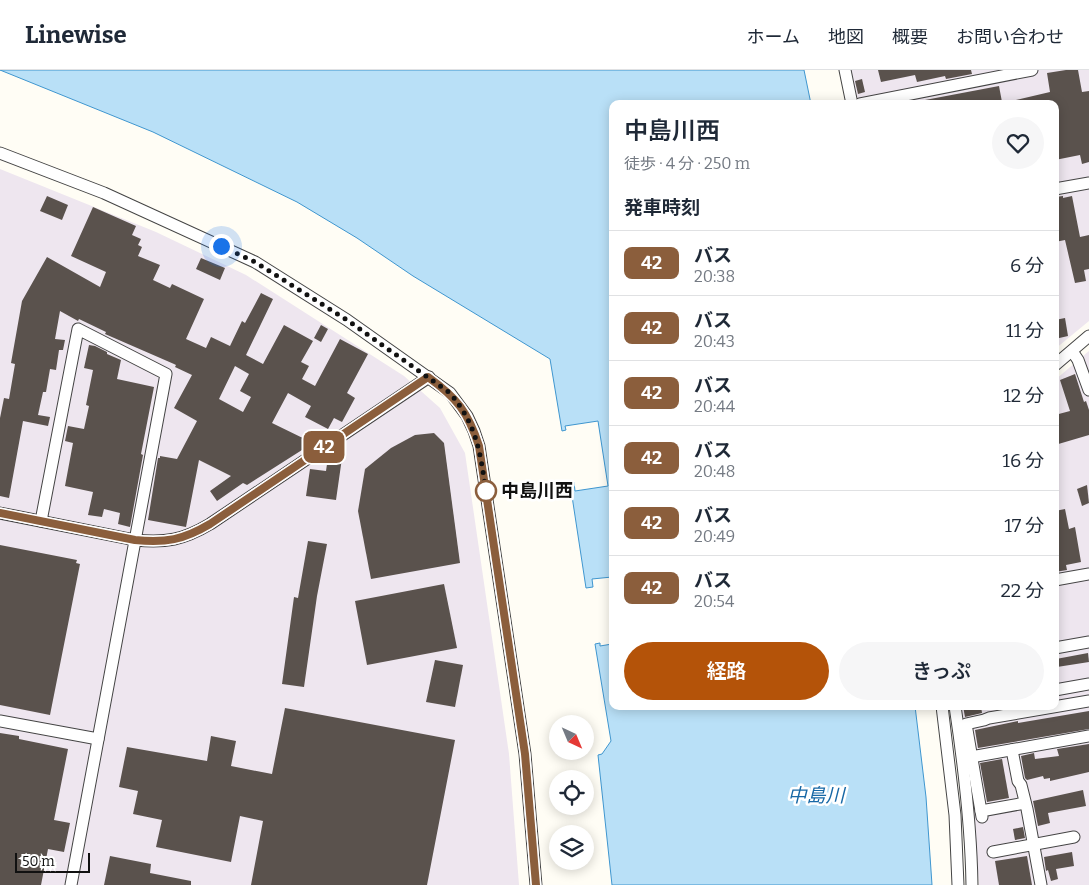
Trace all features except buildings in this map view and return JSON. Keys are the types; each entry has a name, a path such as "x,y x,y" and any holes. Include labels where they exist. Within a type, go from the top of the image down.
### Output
{"street":[{"path":"845,70 851,100"},
{"path":"880,100 1032,70"},
{"path":"0,153 104,192 255,262 347,320 450,393 458,402 474,431 479,446 525,754 536,885"},
{"path":"1059,188 1089,183"},
{"path":"41,521 78,329 166,374 70,885"},
{"path":"1059,362 1089,336"},
{"path":"1072,351 1078,360 1089,390"},
{"path":"0,513 135,540 156,542 174,540 193,534 428,377"},
{"path":"1059,579 1089,574"},
{"path":"1059,647 1089,642"},
{"path":"1059,689 1089,684"},
{"path":"1059,705 1089,701"},
{"path":"942,710 955,815 958,885"},
{"path":"956,710 968,802 972,885"},
{"path":"1025,803 982,814 966,724 1027,710"},
{"path":"0,721 98,739"},
{"path":"971,757 1089,736"},
{"path":"1012,750 1034,844 1041,885"},
{"path":"993,852 1074,837"}],"shaded area":[{"path":"842,70 1089,70 1089,321 1059,346 1059,100 848,100"},
{"path":"0,169 156,232 246,275 404,376 440,408 465,453 509,754 519,885 0,885"},
{"path":"1089,351 1089,695 1059,700 1059,377"},
{"path":"1059,705 1089,705 1089,885 979,885 974,818 960,710 1059,710"}],"water":[{"path":"0,70 804,70 810,100 609,100 609,577 592,579 593,587 586,588 570,483 574,482 575,491 608,486 598,421 565,426 566,430 562,431 550,359 413,276 357,238 297,202 153,132"},
{"name":"中島川","path":"600,643 600,646 609,644 609,710 915,710 926,797 932,885 612,885 598,755 602,754 611,741 595,644"}],"bus line":[{"name":"42","path":"0,513 135,540 156,542 174,540 193,534 428,377 450,393 458,402 474,431 479,446 525,754 536,885"}],"place":[{"name":"中島川西","path":"486,491"}],"route":[{"path":"221,246 255,262 347,320 450,393 458,402 474,431 479,446 486,491"}]}
